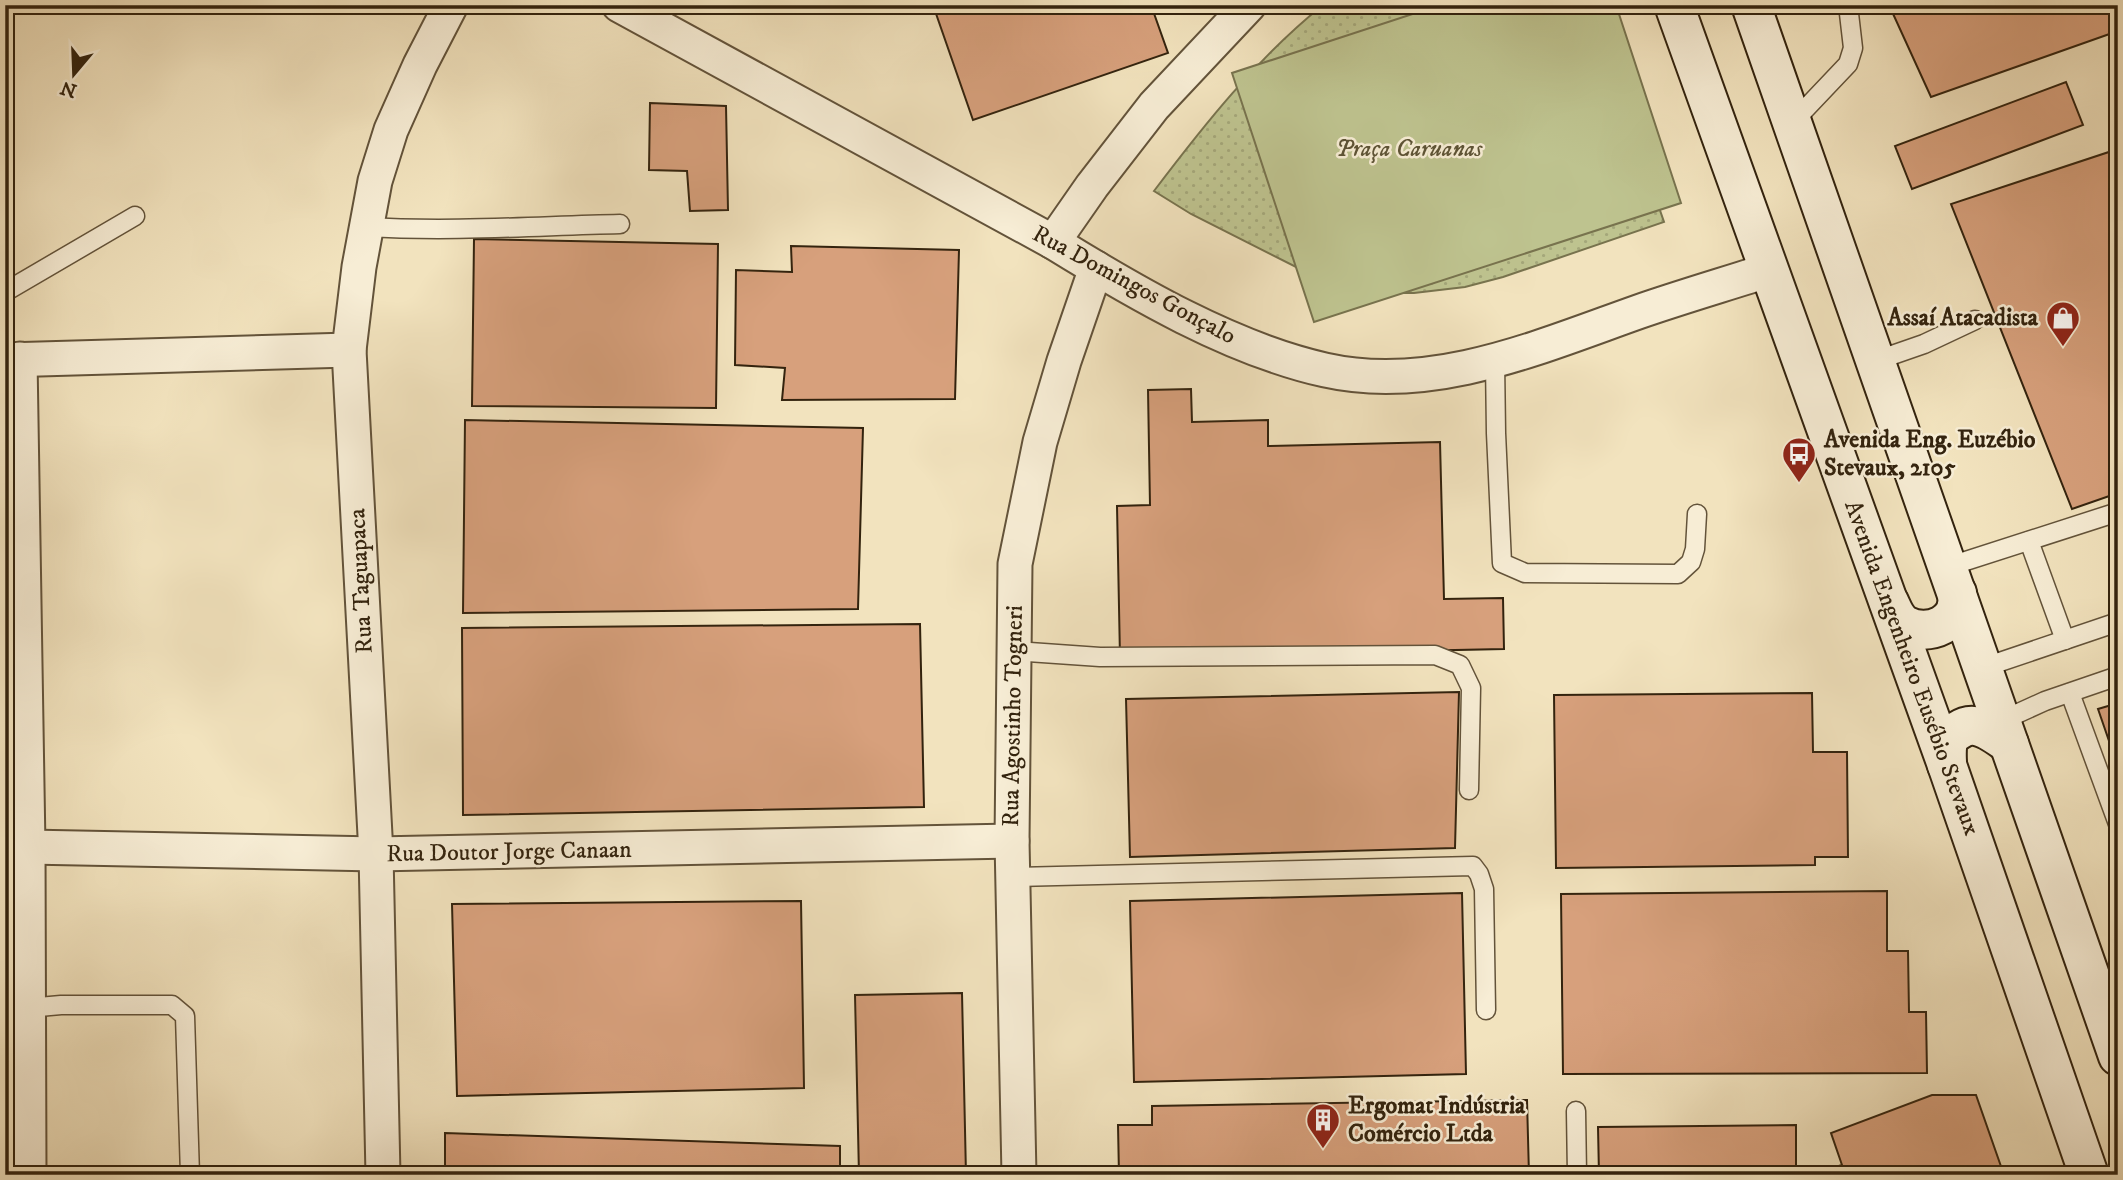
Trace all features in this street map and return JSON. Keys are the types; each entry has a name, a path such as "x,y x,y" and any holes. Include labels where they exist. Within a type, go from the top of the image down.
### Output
{"main road":[{"name":"Avenida Engenheiro Eusébio Stevaux","path":"1674,5 1947,765 2089,1175"},
{"path":"1751,5 2118,1056"},
{"path":"1889,602 1903,624 1916,629 1943,625 1954,616 1959,604 1952,580"},
{"path":"1947,765 1947,744 1950,738 1966,726 1970,724 1988,731 2005,733"}],"street":[{"name":"Rua Taguapaca","path":"383,1175 376,854 349,350 359,267 375,181 391,130 451,5"},
{"name":"Rua Domingos Gonçalo","path":"619,5 1167,306 1241,342 1325,370 1361,375 1401,376 1432,374 1495,361 1769,270"},
{"path":"1052,242 1154,106 1249,5"},
{"name":"Rua Agostinho Togneri","path":"1019,1175 1012,841 1015,564 1040,442 1063,361 1096,268"},
{"path":"29,1175 28,1008 17,846 13,359 349,350"},
{"name":"Rua Doutor Jorge Canaan","path":"17,846 376,854 1012,841"}],"lane":[{"path":"1792,123 1848,64 1853,48 1848,5"},
{"path":"5,292 135,216"},
{"path":"366,227 496,230 620,224"},
{"path":"1875,361 1924,344 1975,320"},
{"path":"1495,361 1502,563 1525,573 1678,573 1691,562 1695,549 1697,514"},
{"path":"1952,580 2029,541 2118,512"},
{"path":"2029,541 2065,640"},
{"path":"1982,668 2118,622"},
{"path":"1014,651 1100,657 1436,655 1461,664 1471,688 1469,790"},
{"path":"2005,733 2045,701 2118,676"},
{"path":"2070,692 2118,824"},
{"path":"1013,877 1473,866 1484,889 1486,1010"},
{"path":"28,1008 61,1005 172,1005 185,1016 190,1175"},
{"path":"1576,1111 1577,1175"}],"green space":[{"name":"Praça Caruanas","path":"1323,5 1589,5 1664,222 1503,277 1465,287 1398,293 1306,272 1191,214 1154,191 1212,117 1254,70"},
{"name":"Praça Caruanas","path":"1440,5 1616,5 1681,203 1314,322 1232,73"}],"building":[{"path":"933,5 1151,5 1168,53 973,120"},
{"path":"1889,5 2118,5 2118,31 1931,97"},
{"path":"2066,82 2083,125 1912,189 1895,146"},
{"path":"650,103 726,106 728,210 690,211 687,171 649,170"},
{"name":"Assaí Atacadista","path":"2118,149 2118,493 2072,509 1951,204"},
{"path":"474,239 718,244 716,408 472,406"},
{"path":"791,246 959,250 955,399 782,400 785,368 735,365 736,270 792,272"},
{"path":"1191,389 1192,422 1268,420 1268,446 1440,442 1444,599 1503,598 1504,649 1120,657 1117,506 1150,505 1148,390"},
{"path":"465,420 863,428 858,609 463,613"},
{"path":"920,624 924,807 463,815 462,628"},
{"path":"1459,692 1455,848 1130,857 1126,699"},
{"path":"1812,693 1813,752 1847,752 1848,857 1815,857 1815,865 1556,868 1554,695"},
{"path":"2118,703 2118,767 2098,709"},
{"path":"1887,891 1887,951 1908,951 1909,1012 1926,1012 1927,1073 1563,1074 1561,894"},
{"path":"1462,893 1466,1074 1134,1082 1130,901"},
{"path":"801,901 804,1088 457,1096 452,904"},
{"path":"962,993 966,1175 859,1175 855,995"},
{"path":"1932,1095 1976,1095 2004,1175 1831,1175 1829,1169 1842,1165 1831,1133"},
{"name":"Ergomat Indústria Comércio Ltda","path":"1527,1100 1529,1175 1119,1175 1118,1125 1152,1125 1152,1106"},
{"path":"1796,1125 1796,1175 1599,1175 1598,1127"},
{"path":"445,1133 840,1146 840,1175 445,1175"}],"place":[{"name":"Assaí Atacadista","path":"2063,348"},
{"name":"Avenida Eng. Euzébio Stevaux, 2105","path":"1799,484"},
{"name":"Ergomat Indústria Comércio Ltda","path":"1323,1150"}]}
